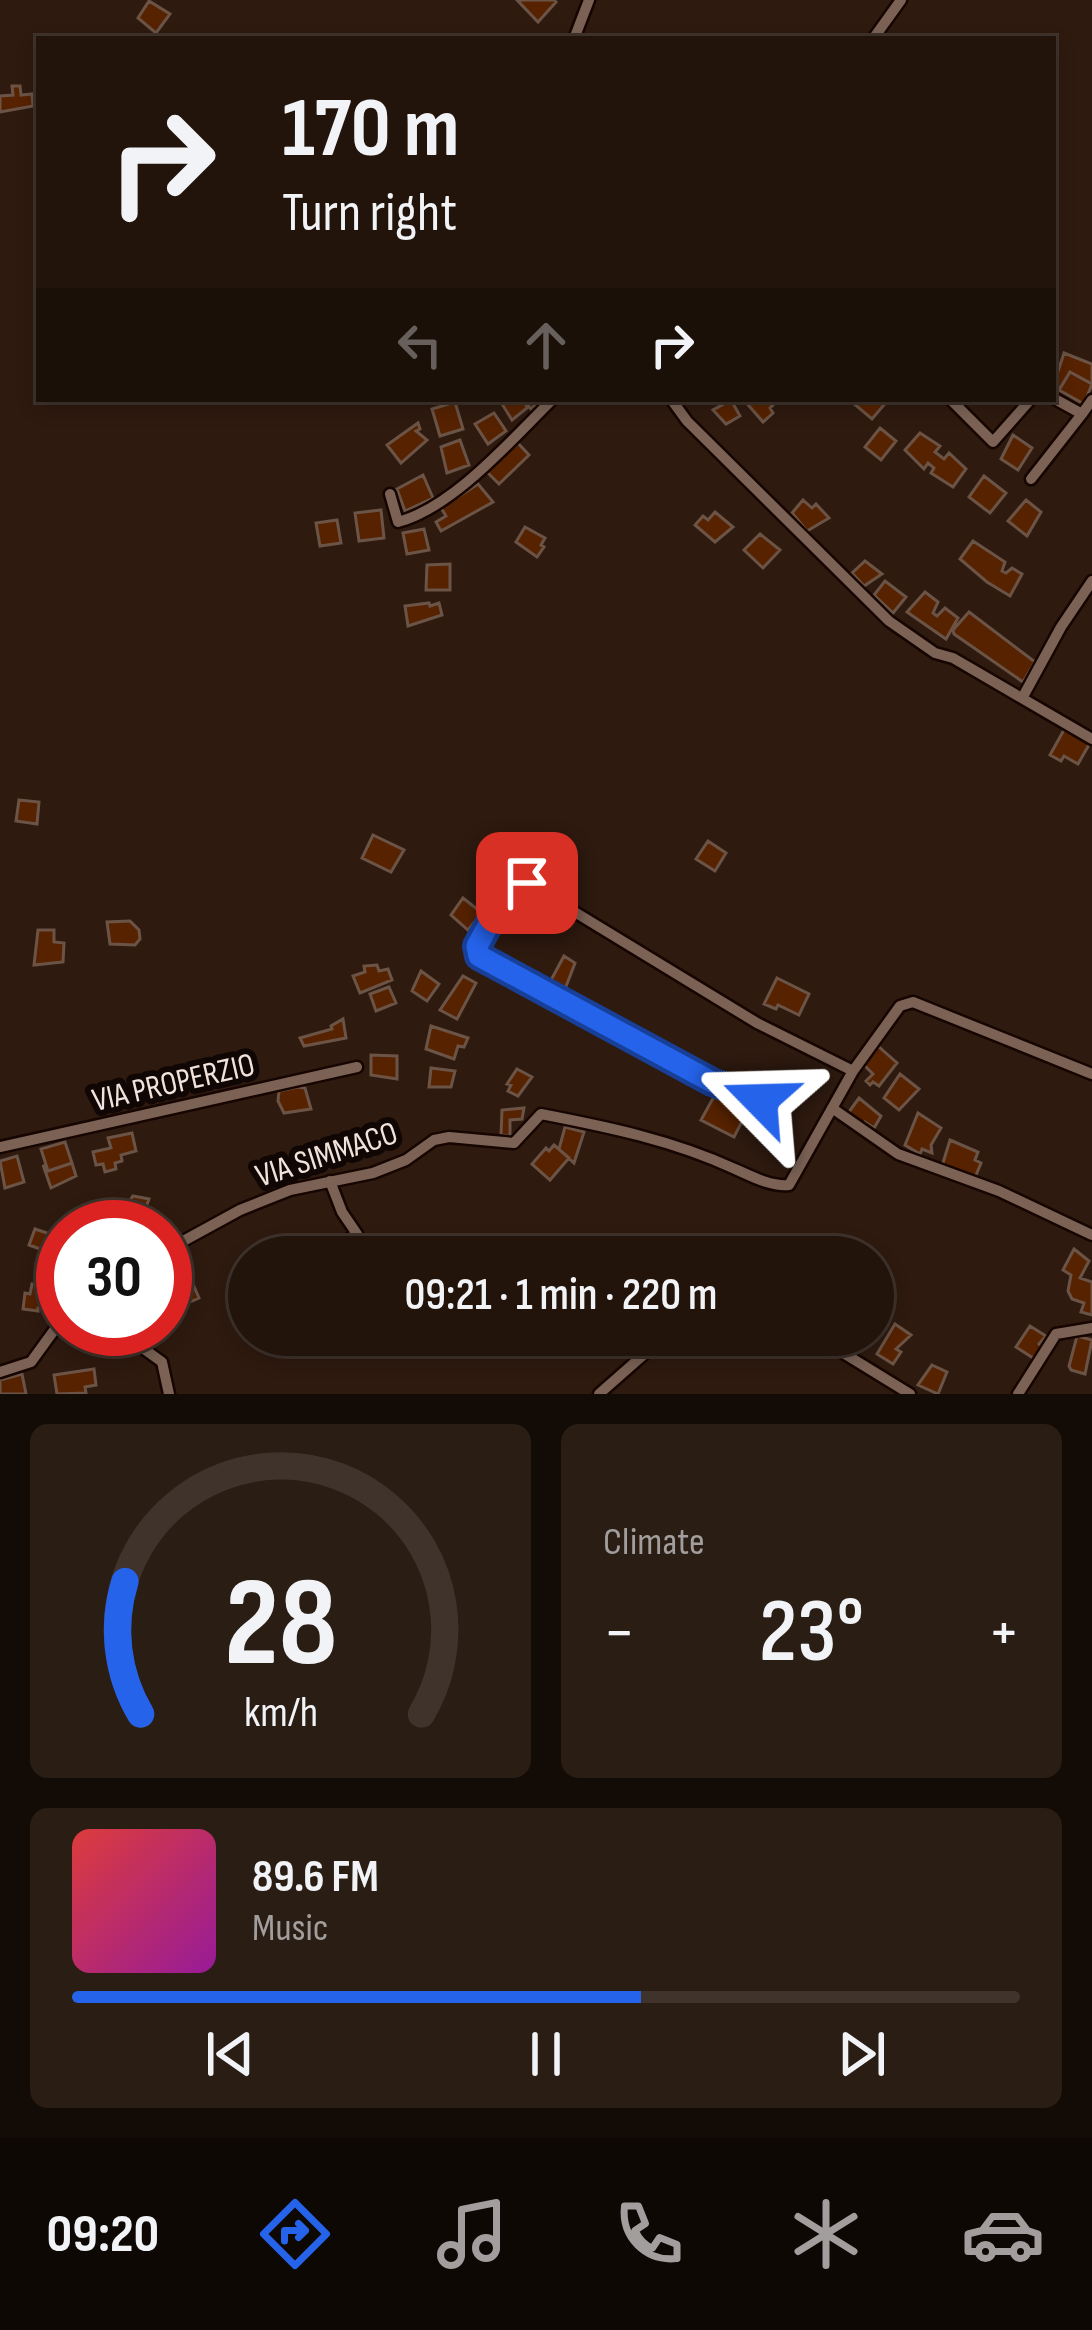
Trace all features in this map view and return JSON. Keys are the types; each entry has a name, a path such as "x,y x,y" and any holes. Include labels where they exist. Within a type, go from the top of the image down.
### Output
{"street":[{"path":"575,36 589,0"},
{"path":"875,36 901,0"},
{"path":"1056,400 1082,414"},
{"path":"1031,479 1092,400"},
{"path":"391,494 398,522 421,516 479,470 550,402"},
{"path":"673,402 889,621 935,653 953,658 1092,739"},
{"path":"953,402 993,442 1028,402"},
{"path":"1025,693 1060,627 1092,581"},
{"path":"760,1100 712,1082 479,956 477,946 499,906 527,883 757,1023 853,1071"},
{"name":"VIA SIMMACO","path":"192,1237 290,1190 373,1173 449,1136 514,1143 541,1114 681,1145 781,1186 789,1185 853,1071 900,1006 913,1002 1092,1074"},
{"name":"VIA PROPERZIO","path":"0,1147 357,1067"},
{"path":"832,1108 898,1154 999,1191 1092,1235"},
{"path":"330,1181 357,1234 354,1236"},
{"path":"1018,1394 1056,1334 1092,1328"},
{"path":"0,1372 31,1361 36,1354"},
{"path":"156,1356 162,1361 169,1394"},
{"path":"599,1394 642,1356"},
{"path":"848,1356 910,1394"}],"building":[{"path":"517,0 554,0 556,2 538,22"},
{"path":"149,1 170,14 156,33 138,18"},
{"path":"12,86 20,86 21,95 32,94 33,106 0,112 0,96 13,95"},
{"path":"1064,353 1092,364 1092,384 1070,372 1059,390 1056,378"},
{"path":"1070,372 1092,384 1084,404 1059,390"},
{"path":"455,402 463,429 440,436 432,409"},
{"path":"501,402 525,402 527,408 512,420"},
{"path":"732,402 740,416 726,424 713,410"},
{"path":"746,402 776,402 763,422"},
{"path":"854,402 886,402 872,419"},
{"path":"494,413 506,431 488,444 475,424"},
{"path":"418,423 416,431 427,440 401,463 387,445"},
{"path":"880,428 896,441 881,460 865,447"},
{"path":"920,433 940,446 935,452 944,459 949,453 966,469 953,487 931,473 934,468 928,463 924,469 905,450"},
{"path":"1013,435 1032,448 1018,470 1001,459"},
{"path":"460,440 469,465 447,473 441,447"},
{"path":"515,440 529,455 499,484 485,470"},
{"path":"423,475 433,498 405,511 397,489"},
{"path":"984,476 1006,493 990,513 969,497"},
{"path":"478,484 493,502 441,531 436,522 446,516 441,508"},
{"path":"803,500 812,508 816,504 829,518 807,531 792,513"},
{"path":"1026,500 1041,512 1027,536 1008,521"},
{"path":"381,510 384,538 359,541 355,513"},
{"path":"715,512 733,527 715,542 695,525"},
{"path":"337,520 341,543 320,546 316,523"},
{"path":"525,527 545,538 537,557 516,542"},
{"path":"424,529 429,550 407,554 403,533"},
{"path":"760,534 780,550 763,568 744,550"},
{"path":"973,541 1005,562 1002,571 1012,568 1022,574 1010,596 960,559"},
{"path":"865,561 882,574 864,586 852,573"},
{"path":"450,564 450,590 426,590 427,565"},
{"path":"885,581 906,597 893,613 874,595"},
{"path":"925,592 938,602 933,613 937,616 945,608 958,618 946,639 907,612"},
{"path":"439,603 442,615 408,626 405,606"},
{"path":"969,612 1035,662 1023,682 954,634"},
{"path":"1065,728 1090,743 1078,764 1050,755"},
{"path":"19,800 39,802 37,824 16,821"},
{"path":"373,835 404,850 391,872 362,858"},
{"path":"708,841 726,853 715,871 696,859"},
{"path":"463,898 482,913 468,930 451,915"},
{"path":"130,921 139,930 135,945 110,944 107,922"},
{"path":"38,930 54,930 54,942 64,943 63,962 34,965"},
{"path":"564,956 575,963 565,989 550,982"},
{"path":"377,965 379,971 388,969 392,980 360,993 353,976 365,972 364,966"},
{"path":"421,971 439,984 427,1001 412,991"},
{"path":"463,976 476,983 457,1019 440,1010"},
{"path":"777,978 809,994 799,1015 764,1004"},
{"path":"389,987 396,1003 376,1011 370,994"},
{"path":"343,1019 346,1038 304,1046 300,1038 332,1029"},
{"path":"431,1026 468,1038 464,1047 458,1046 454,1059 426,1049"},
{"path":"878,1046 897,1063 879,1086 866,1081 873,1074 862,1063"},
{"path":"371,1055 397,1056 397,1079 371,1075"},
{"path":"431,1068 455,1071 451,1087 429,1087"},
{"path":"517,1069 532,1077 518,1096 508,1091 511,1085 507,1084"},
{"path":"900,1074 919,1089 899,1110 884,1098"},
{"path":"305,1088 311,1109 284,1113 279,1091"},
{"path":"717,1091 749,1108 734,1137 701,1120"},
{"path":"859,1098 881,1116 874,1128 865,1122 861,1127 846,1116"},
{"path":"524,1108 522,1119 510,1120 510,1136 501,1135 502,1110"},
{"path":"918,1113 941,1128 931,1145 932,1153 922,1149 920,1154 905,1145"},
{"path":"565,1127 584,1132 574,1163 559,1149"},
{"path":"132,1133 136,1151 121,1155 116,1169 105,1172 103,1164 96,1165 93,1152 111,1148 108,1138"},
{"path":"950,1140 978,1152 975,1160 981,1163 974,1180 942,1166"},
{"path":"65,1142 72,1163 48,1171 41,1149"},
{"path":"554,1145 569,1158 550,1180 532,1164"},
{"path":"17,1156 24,1182 5,1188 0,1161"},
{"path":"72,1163 76,1176 51,1188 43,1165 48,1171"},
{"path":"1074,1249 1089,1261 1080,1278 1092,1282 1092,1315 1081,1312 1084,1303 1072,1299 1068,1291 1071,1275 1063,1270"},
{"path":"32,1284 36,1285 36,1311 23,1309 25,1293 30,1294"},
{"path":"894,1326 911,1335 896,1349 901,1352 893,1364 880,1356 894,1356"},
{"path":"1030,1326 1046,1336 1033,1358 1016,1347"},
{"path":"1077,1336 1092,1340 1085,1374 1069,1366"},
{"path":"932,1365 947,1372 938,1394 918,1385"},
{"path":"94,1369 96,1385 85,1387 86,1393 57,1394 54,1375"},
{"path":"22,1374 26,1394 0,1394 0,1380"}],"route":[{"path":"527,883 499,906 477,946 479,956 712,1082 760,1100"}]}
